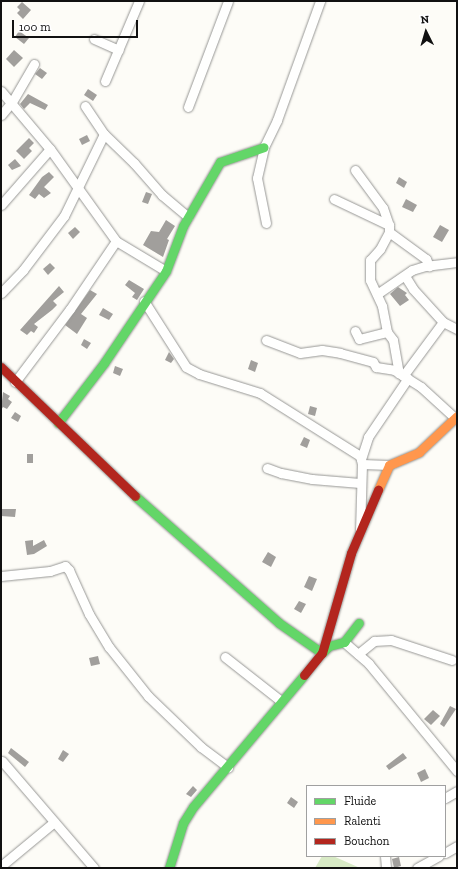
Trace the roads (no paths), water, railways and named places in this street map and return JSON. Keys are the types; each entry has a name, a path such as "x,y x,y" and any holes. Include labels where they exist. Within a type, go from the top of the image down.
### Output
{"street":[{"path":"105,81 139,1"},
{"path":"188,107 228,1"},
{"path":"266,223 257,178 264,147 277,120 320,1"},
{"path":"94,39 119,50"},
{"path":"1,115 12,102 34,64"},
{"path":"1,92 12,102 50,149 61,167 79,188 116,241 166,271"},
{"path":"85,106 104,134 134,163 162,195 188,217"},
{"path":"1,293 23,270 64,216 79,188 94,150 104,134"},
{"path":"58,423 104,363 144,301 166,271 188,217 220,162 264,147"},
{"path":"1,205 50,149"},
{"path":"355,170 383,208 389,228 380,249 370,260 370,280 377,294 387,332 393,340 403,376"},
{"path":"334,199 389,228 426,259 429,266"},
{"path":"15,382 70,309 116,241"},
{"path":"377,294 412,270 457,262"},
{"path":"405,276 413,289 443,322 457,329"},
{"path":"144,301 186,367 199,374 265,396 345,445 361,462 389,465 419,452 456,417 403,376 376,367 373,362 340,353 322,350 300,352 266,340"},
{"path":"360,532 359,515 362,495 360,483 361,462 368,437 413,359 443,322"},
{"path":"355,331 359,339 387,332"},
{"path":"1,367 58,423 208,563 279,623 322,653"},
{"path":"322,653 344,574 360,532 389,465"},
{"path":"267,468 281,474 312,479 360,483"},
{"path":"1,576 50,571 65,566 109,647 148,696 201,747 228,767"},
{"path":"169,868 183,823 281,701 322,653 329,646 344,642 359,623"},
{"path":"358,654 374,641 391,640 452,660"},
{"path":"344,642 369,664 457,771"},
{"path":"225,657 281,701"},
{"path":"2,761 94,868"},
{"path":"446,797 457,791"},
{"path":"1,866 54,822"},
{"path":"446,852 457,846"},
{"path":"385,857 386,868"},
{"path":"417,868 437,857"}]}
